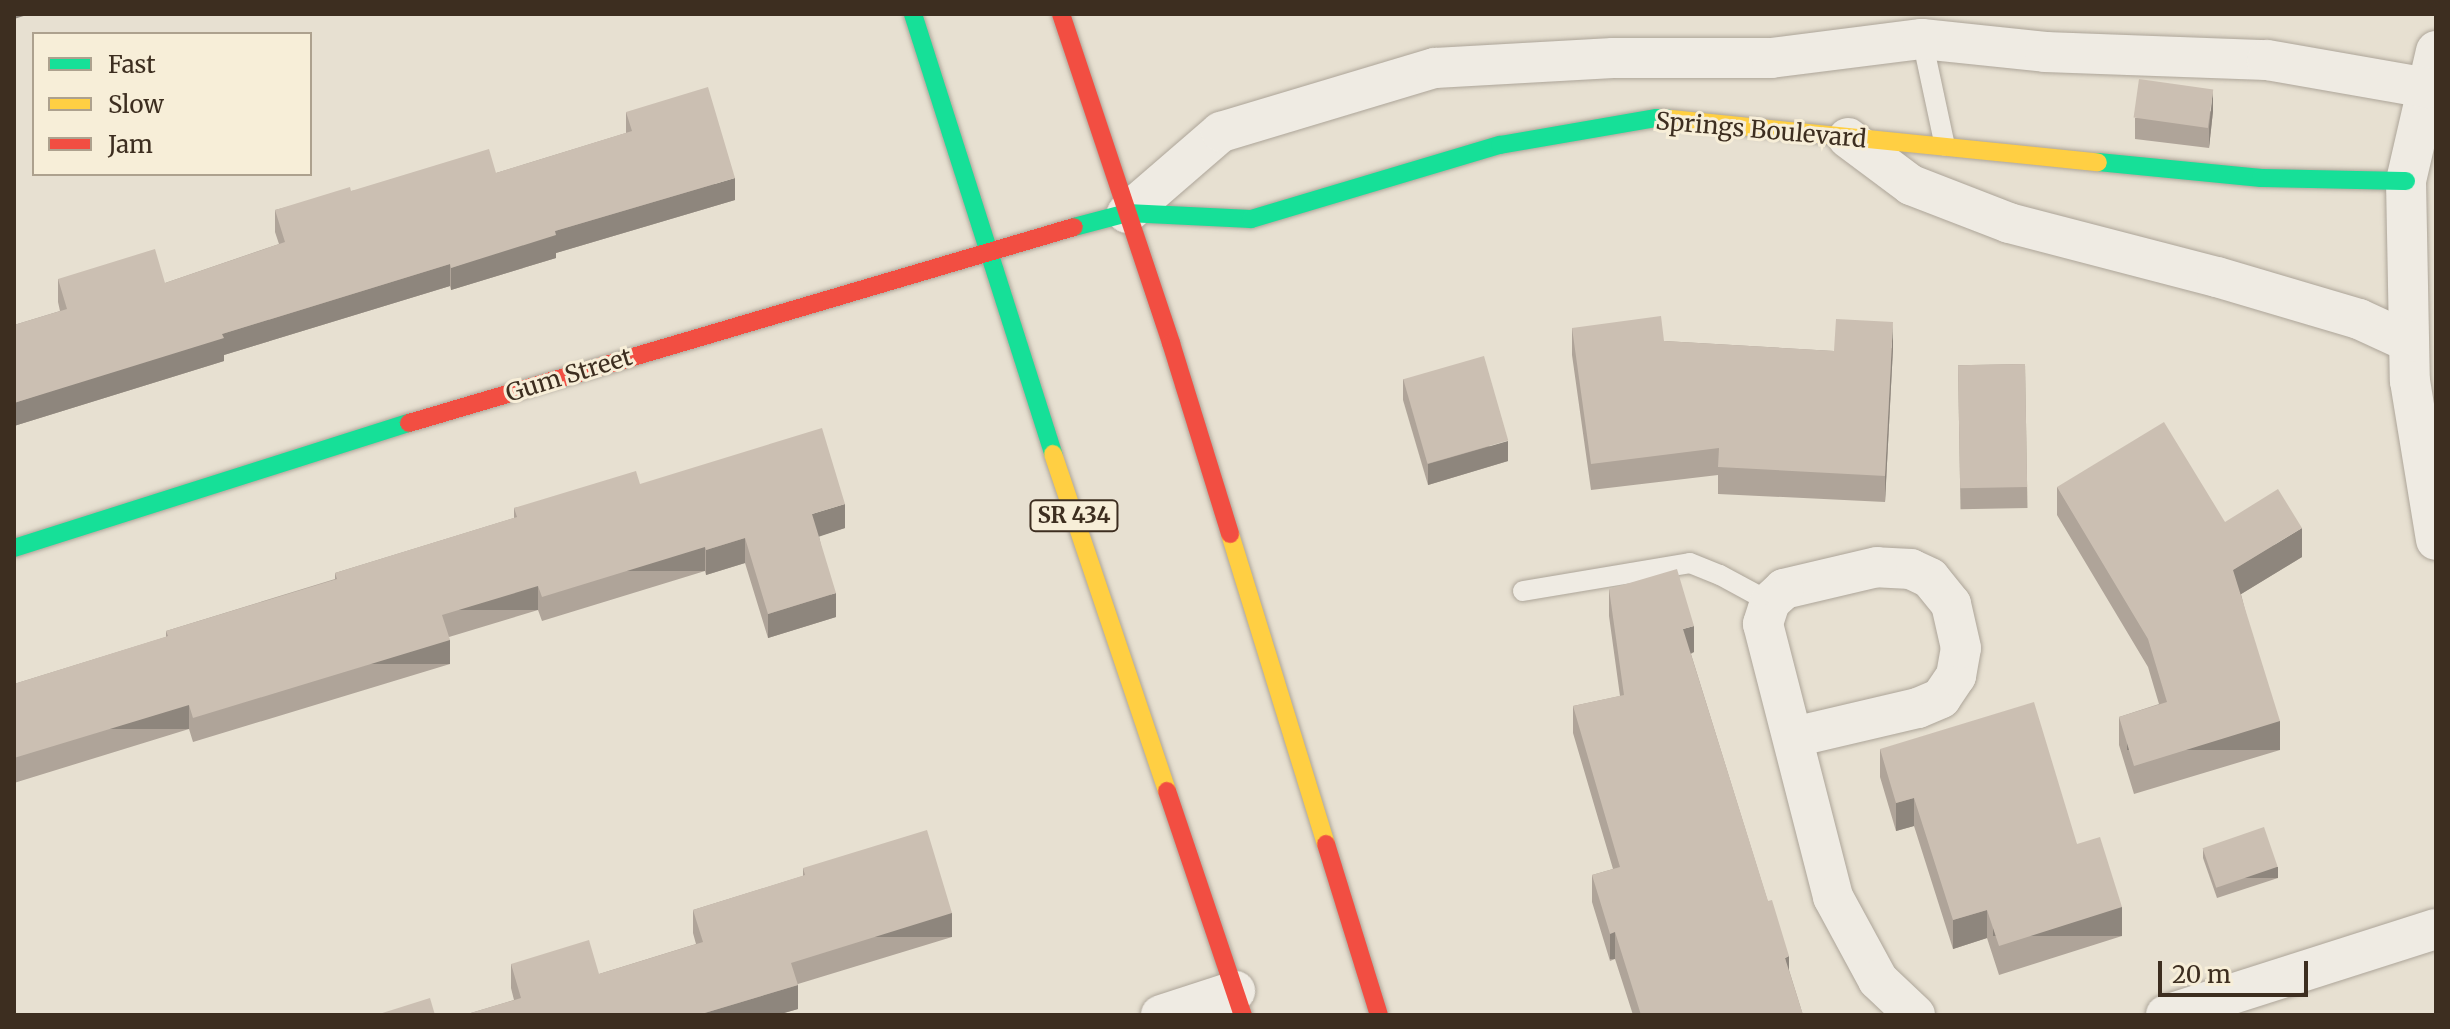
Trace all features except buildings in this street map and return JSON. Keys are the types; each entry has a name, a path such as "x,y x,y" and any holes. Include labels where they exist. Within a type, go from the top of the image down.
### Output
{"street":[{"name":"SR 434","path":"913,14 988,250 1239,1003"},
{"path":"1061,14 1127,213 1379,1015"},
{"path":"1127,213 1221,132 1435,68 1613,58 1771,58 1922,39 2045,52 2432,69 2406,181 2410,381 2436,540"},
{"name":"Springs Boulevard","path":"1127,213 1251,219 1500,145 1657,118 2261,178 2406,181"},
{"path":"1848,138 1911,185 2009,223 2359,319 2409,342"},
{"name":"Gum Street","path":"14,548 419,420 988,250 1127,213"},
{"path":"1794,737 1918,708 1941,698 1956,676 1961,648 1951,604 1930,578 1911,569 1877,567 1784,589 1770,602 1763,624 1833,897 1878,980 1915,1015"},
{"path":"2166,1015 2436,929"},
{"path":"1161,1015 1239,1003"}],"lane":[{"path":"1922,39 1945,146"},
{"path":"1523,591 1690,563 1770,602"}],"traffic: fast":[{"path":"913,14 1053,454"},
{"path":"1074,227 1127,213 1251,219 1500,145 1657,118 1671,119"},
{"path":"2098,162 2261,178 2406,181"},
{"path":"14,548 409,423"}],"traffic: slow":[{"path":"1671,119 2098,162"},
{"path":"1053,454 1167,791"},
{"path":"1230,534 1326,844"}],"traffic: jam":[{"path":"1061,14 1171,343 1230,534"},
{"path":"409,423 1074,227"},
{"path":"1167,791 1243,1015"},
{"path":"1326,844 1379,1015"}]}
